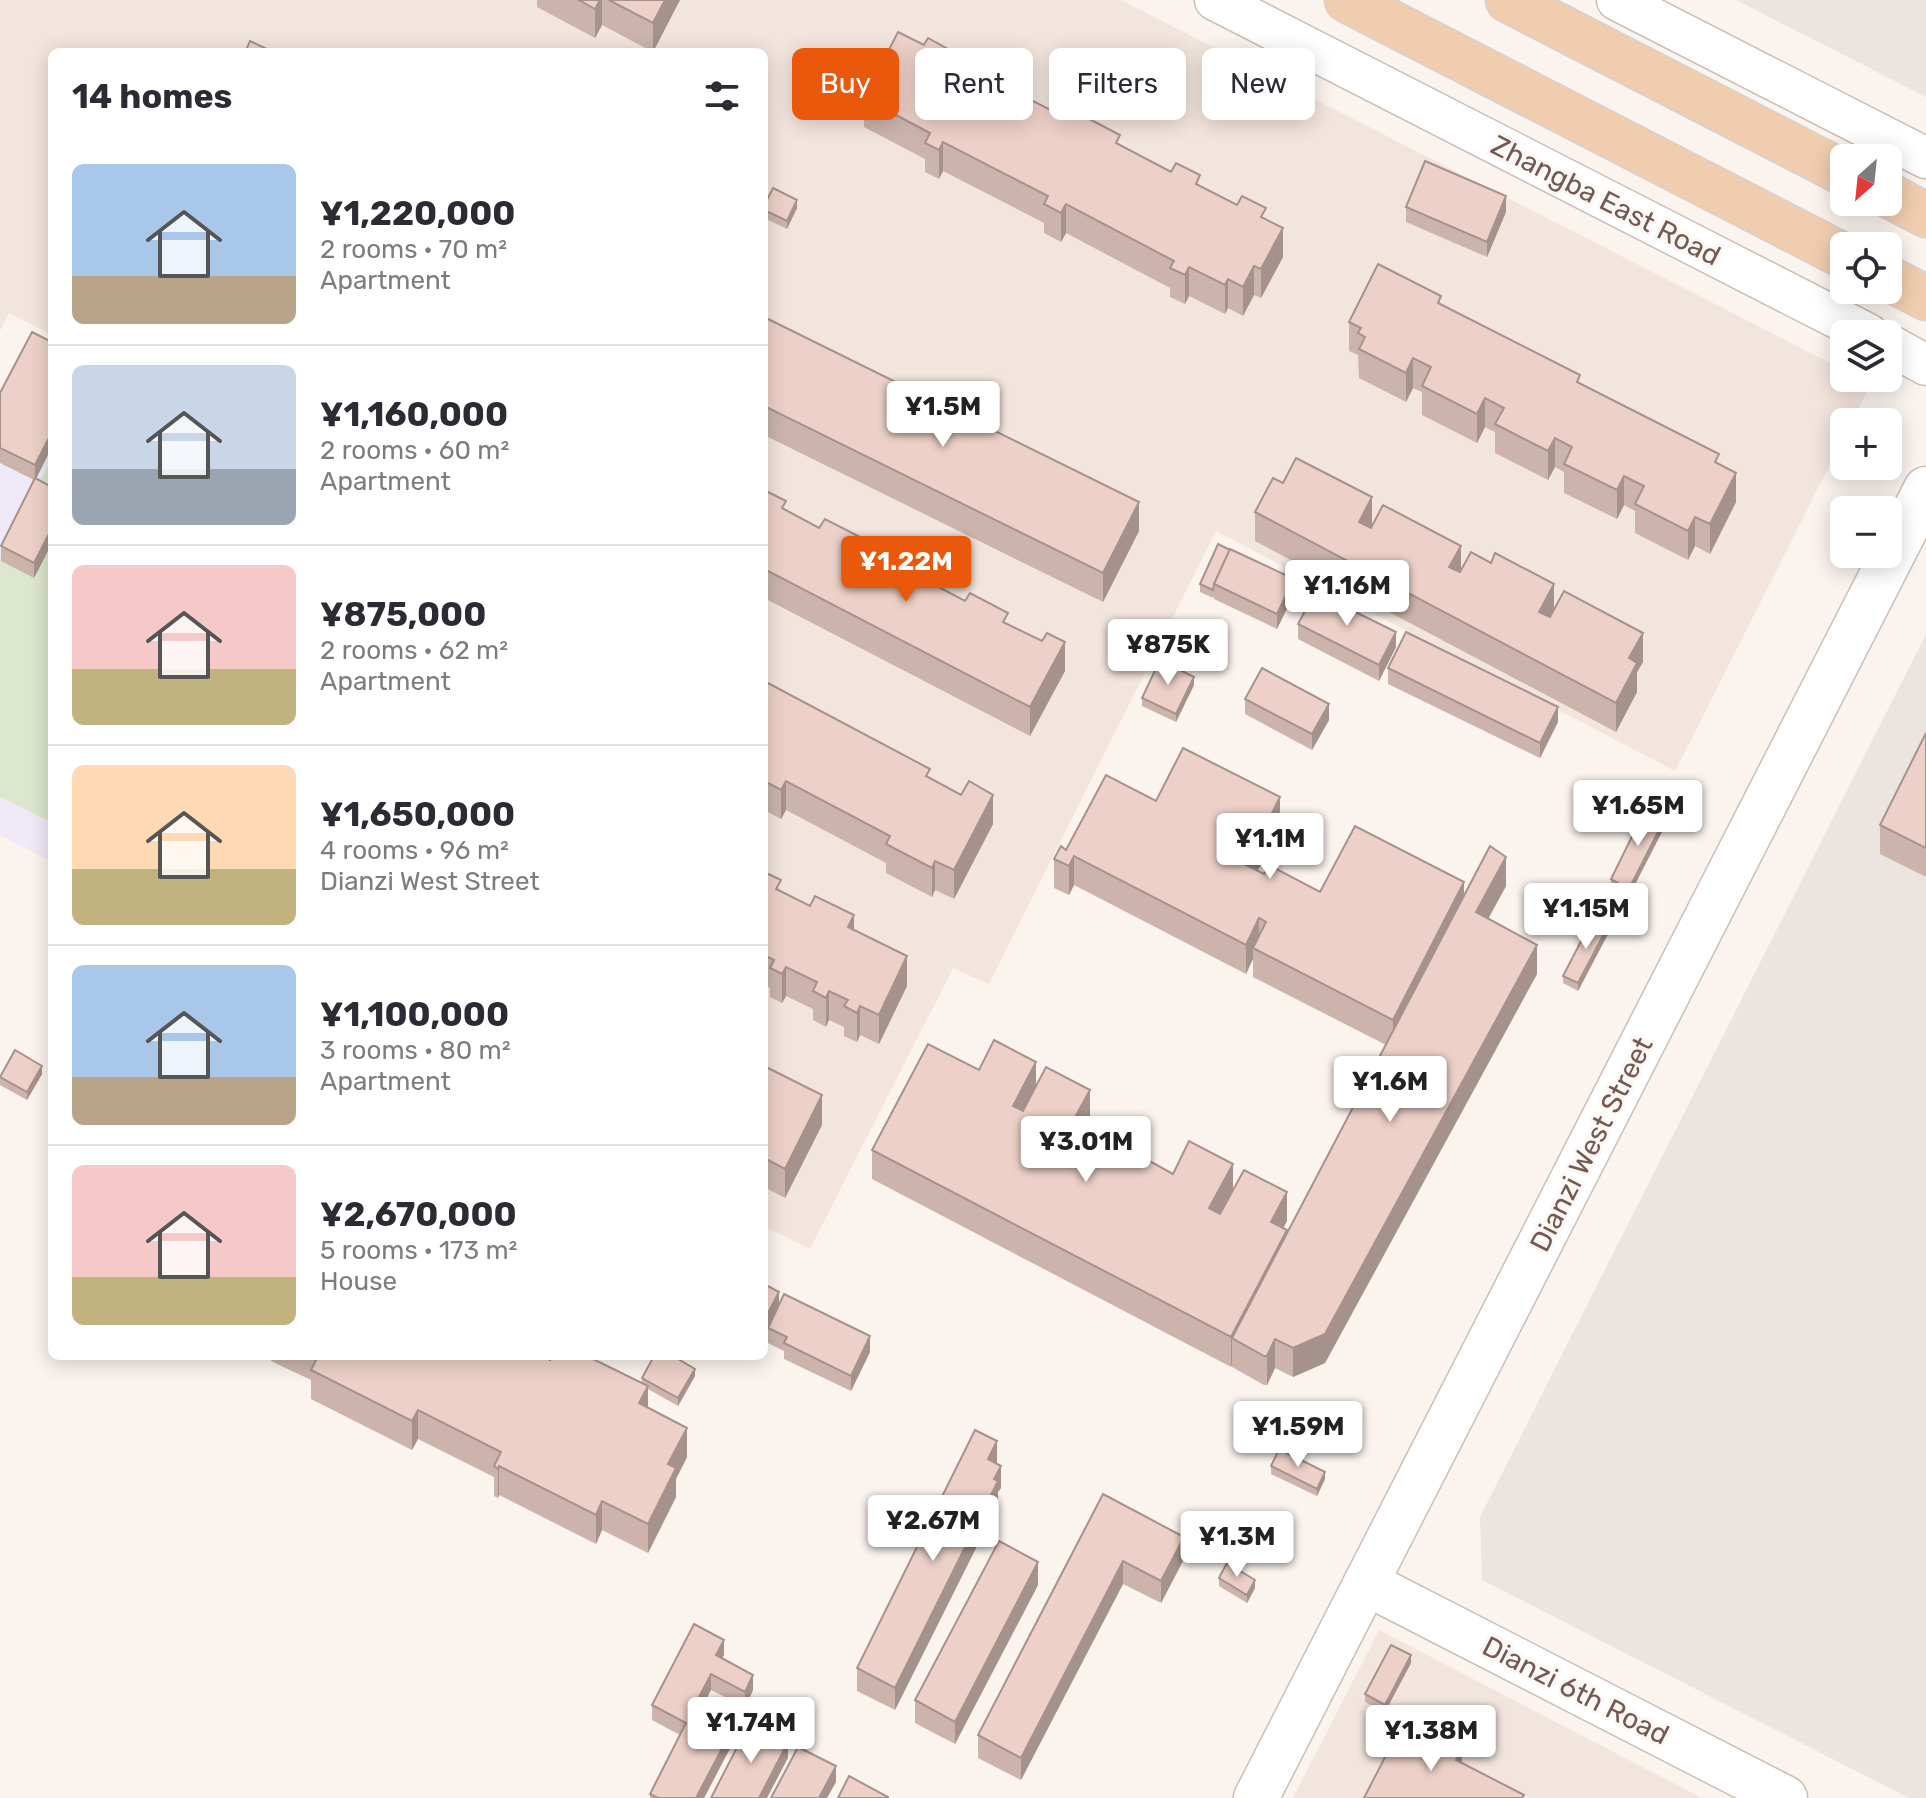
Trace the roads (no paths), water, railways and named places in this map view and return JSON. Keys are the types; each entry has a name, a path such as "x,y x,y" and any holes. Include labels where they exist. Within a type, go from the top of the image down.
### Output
{"main road":[{"path":"1347,0 1830,249"},
{"path":"1508,0 1830,166"},
{"path":"1902,202 1926,215"},
{"path":"1902,285 1926,298"}],"street":[{"name":"Zhangba East Road","path":"1215,0 1841,320"},
{"path":"1617,0 1926,158"},
{"path":"1902,352 1926,365"},
{"name":"Dianzi West Street","path":"1256,1798 1926,489"},
{"name":"Dianzi 6th Road","path":"1366,1583 1785,1798"}]}
